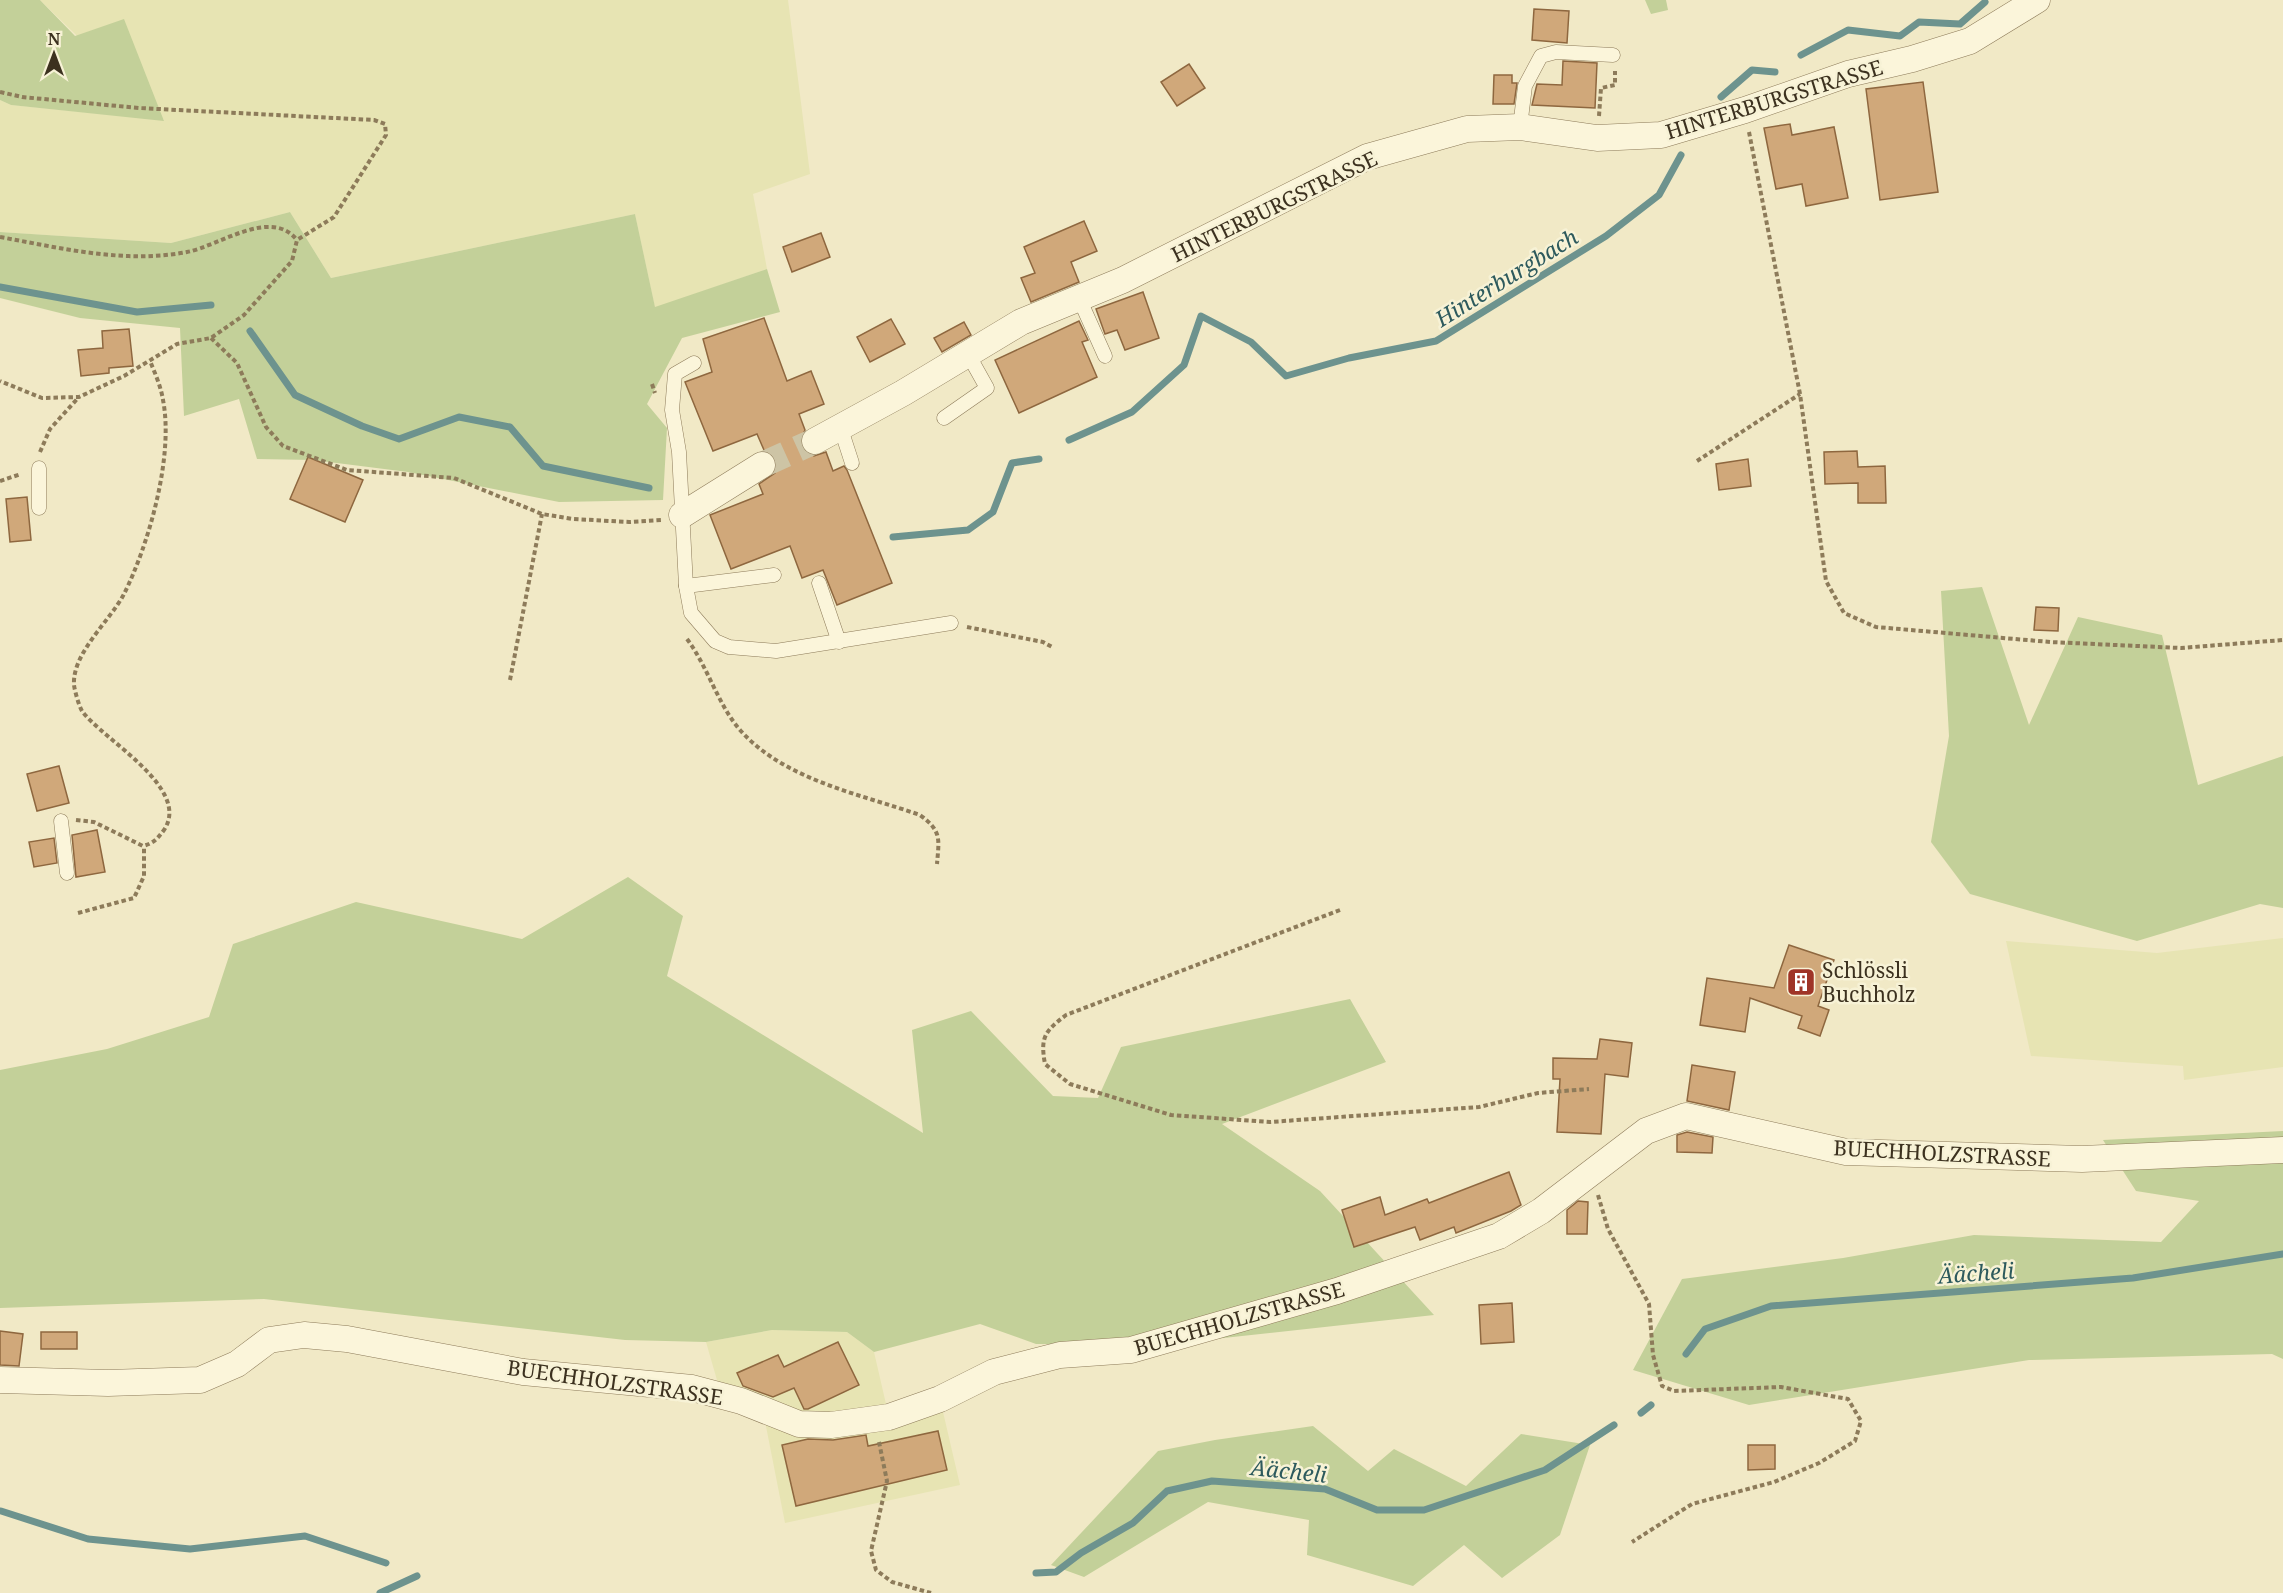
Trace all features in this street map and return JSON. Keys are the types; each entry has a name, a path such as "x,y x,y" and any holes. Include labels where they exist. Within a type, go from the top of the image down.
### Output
{"street":[{"name":"HINTERBURGSTRASSE","path":"815,441 1021,322 1123,280 1367,157 1467,129 1520,127 1597,138 1661,135 1745,110 1848,74 1912,59 1970,41 2037,0"},
{"path":"682,515 762,465"},
{"name":"BUECHHOLZSTRASSE","path":"0,1380 108,1383 200,1380 237,1364 269,1340 304,1335 347,1339 523,1372 692,1389 741,1401 799,1424 831,1425 889,1417 940,1400 994,1372 1060,1354 1131,1350 1337,1291 1499,1236 1541,1211 1646,1131 1686,1116 1846,1152 2082,1160 2283,1150"}],"lane":[{"path":"1520,127 1525,86 1540,56 1556,52 1613,55"},
{"path":"1079,298 1105,356"},
{"path":"944,418 987,388 968,354"},
{"path":"694,363 675,374 672,410 679,452 686,586 691,613 715,641 729,647 776,651 951,623"},
{"path":"840,426 852,463"},
{"path":"39,468 39,508"},
{"path":"686,586 774,575"},
{"path":"819,584 839,642"},
{"path":"62,821 67,873"}],"path":[{"path":"1600,88 1610,88"},
{"path":"0,92 22,97 139,108 374,120 386,124 386,135 334,217 297,240 292,261 244,315 211,338 177,344 150,361 79,397 50,429 40,449 39,468 0,480"},
{"path":"1745,110 1800,394 1826,581 1844,613 1876,627 2050,642 2181,648 2283,640"},
{"path":"0,237 114,256 188,252 256,228 275,227 290,230 297,240"},
{"path":"211,338 237,363 266,428 283,447 347,470 454,478 542,514 573,519 629,522 656,522 682,515"},
{"path":"62,821 94,822 144,846 155,843 169,822 166,795 140,765 81,711 74,684 82,655 123,594 156,509 166,440 163,400 150,361"},
{"path":"0,381 42,398 79,397"},
{"path":"1697,461 1800,394"},
{"path":"510,680 542,514"},
{"path":"951,623 1043,642 1054,648"},
{"path":"682,631 700,656 721,700 741,730 789,769 920,815 934,825 939,837 937,864"},
{"path":"78,913 134,898 144,876 144,846"},
{"path":"1340,910 1066,1015 1050,1028 1042,1044 1045,1064 1070,1083 1171,1114 1270,1122 1479,1107 1538,1093 1589,1089"},
{"path":"1592,1172 1608,1228 1649,1304 1653,1354 1662,1386 1674,1391 1781,1387 1848,1399 1861,1421 1855,1441 1819,1463 1774,1482 1692,1504 1632,1542"},
{"path":"875,1419 886,1481 871,1551 876,1570 892,1582 931,1593"}],"shaded area":[{"path":"40,0 788,0 810,174 753,194 767,269 655,308 635,214 331,278 290,212 171,243 0,232 0,100 11,105 164,120"},
{"path":"2283,938 2283,1067 2184,1080 2183,1066 2031,1056 2006,941 2157,953"},
{"path":"772,1330 847,1332 874,1352 889,1417 940,1399 960,1485 785,1523 763,1411 721,1394 706,1342"}],"green space":[{"path":"0,0 40,0 75,36 124,19 164,121 11,105 0,100"},
{"path":"1645,0 1666,0 1668,10 1651,14"},
{"path":"290,212 331,278 635,214 655,307 767,269 780,312 682,338 647,404 667,428 663,500 559,502 408,472 313,460 257,459 239,399 184,416 180,328 80,318 0,298 0,232 171,243"},
{"path":"1982,587 2029,725 2078,617 2162,635 2198,785 2283,756 2283,908 2260,904 2137,941 1970,894 1931,842 1949,736 1941,591"},
{"path":"628,877 683,916 667,976 923,1133 912,1030 971,1011 1053,1096 1098,1098 1121,1047 1350,999 1386,1062 1222,1124 1320,1191 1434,1315 1168,1344 1036,1344 980,1324 874,1352 847,1332 772,1330 706,1342 625,1340 264,1299 0,1308 0,1070 107,1049 209,1017 233,944 356,902 522,939"},
{"path":"2283,1131 2283,1359 2272,1354 2029,1360 1749,1405 1633,1370 1682,1279 1843,1258 1974,1235 2161,1242 2199,1201 2136,1191 2103,1140"},
{"path":"1313,1426 1368,1471 1394,1449 1466,1486 1521,1434 1590,1445 1560,1535 1502,1578 1464,1545 1413,1586 1307,1555 1309,1520 1208,1502 1084,1577 1051,1565 1158,1451"}],"building":[{"path":"1534,9 1569,11 1567,43 1532,40"},
{"path":"1563,61 1597,63 1595,108 1532,105 1537,84 1562,85"},
{"path":"1189,64 1205,88 1177,106 1161,82"},
{"path":"1494,75 1512,75 1512,83 1517,83 1514,104 1493,104"},
{"path":"1923,82 1938,192 1880,200 1866,89"},
{"path":"1790,124 1792,135 1834,127 1848,198 1806,206 1802,184 1776,189 1764,128"},
{"path":"1084,221 1097,251 1071,262 1079,282 1031,302 1021,278 1035,273 1024,247"},
{"path":"821,233 830,257 792,272 783,247"},
{"path":"1143,292 1159,338 1125,350 1117,330 1105,334 1096,309"},
{"path":"764,318 787,381 811,371 824,404 799,414 805,430 800,440 802,448 814,456 826,452 833,471 844,466 847,470 892,583 837,605 823,570 802,578 790,546 731,569 710,515 763,494 759,484 775,473 777,464 774,457 764,450 757,434 713,451 685,382 712,372 703,339"},
{"path":"891,319 905,344 870,362 857,337"},
{"path":"1079,321 1088,340 1082,342 1097,377 1019,413 995,360"},
{"path":"964,322 971,335 942,352 934,338"},
{"path":"129,329 133,366 109,368 109,373 81,376 78,350 103,348 102,331"},
{"path":"1857,451 1858,467 1885,466 1886,503 1858,503 1858,483 1825,484 1824,452"},
{"path":"308,457 363,480 345,522 290,499"},
{"path":"1748,459 1751,486 1719,490 1716,464"},
{"path":"27,497 31,540 10,542 6,499"},
{"path":"2036,607 2059,608 2058,631 2034,630"},
{"path":"59,766 69,803 37,811 27,774"},
{"path":"97,830 105,872 76,877 72,835"},
{"path":"54,838 57,863 34,867 29,842"},
{"path":"1789,945 1834,960 1818,1006 1829,1010 1820,1036 1798,1028 1802,1016 1750,998 1745,1032 1700,1025 1707,978 1774,988"},
{"path":"1600,1039 1632,1043 1628,1077 1605,1074 1601,1134 1557,1132 1560,1079 1553,1079 1553,1058 1597,1059"},
{"path":"1692,1065 1735,1072 1729,1110 1687,1101"},
{"path":"1687,1132 1713,1137 1712,1153 1677,1152 1677,1135"},
{"path":"1509,1172 1521,1205 1511,1211 1456,1233 1454,1227 1420,1240 1415,1227 1354,1247 1342,1210 1380,1197 1385,1215 1427,1199 1429,1203"},
{"path":"1578,1201 1588,1202 1587,1234 1567,1234 1567,1210"},
{"path":"1512,1303 1514,1342 1481,1344 1479,1305"},
{"path":"0,1331 23,1334 19,1366 0,1365"},
{"path":"41,1332 77,1332 77,1349 41,1349"},
{"path":"838,1342 859,1385 808,1409 804,1409 794,1388 773,1397 743,1386 737,1373 778,1355 784,1367"},
{"path":"938,1431 947,1470 796,1506 782,1445 808,1439 833,1440 866,1435 868,1446"},
{"path":"1748,1445 1775,1445 1775,1469 1748,1470"}],"waterway":[{"name":"Hinterburgbach","path":"1801,55 1848,30 1900,36 1919,22 1960,24 1985,2"},
{"name":"Hinterburgbach","path":"1721,97 1752,70 1775,72"},
{"name":"Hinterburgbach","path":"1069,440 1132,412 1184,365 1201,316 1251,342 1286,376 1349,358 1436,341 1606,236 1659,195 1681,155"},
{"name":"Hinterburgbach","path":"0,287 137,312 211,305"},
{"name":"Hinterburgbach","path":"250,331 295,395 362,426 399,439 459,417 510,427 543,466 649,488"},
{"name":"Hinterburgbach","path":"893,537 968,530 993,512 1012,463 1039,459"},
{"name":"Äächeli","path":"1686,1354 1705,1329 1771,1306 2133,1278 2283,1254"},
{"name":"Äächeli","path":"1641,1413 1651,1405"},
{"name":"Äächeli","path":"1036,1573 1056,1572 1081,1553 1133,1523 1167,1491 1212,1481 1325,1489 1377,1510 1424,1510 1545,1470 1614,1425"},
{"path":"1,1511 88,1539 190,1549 305,1536 386,1563"},
{"path":"380,1593 417,1576"}],"tunnel":[{"path":"762,465 815,441"}],"place":[{"name":"Schlössli Buchholz","path":"1801,982"}]}
